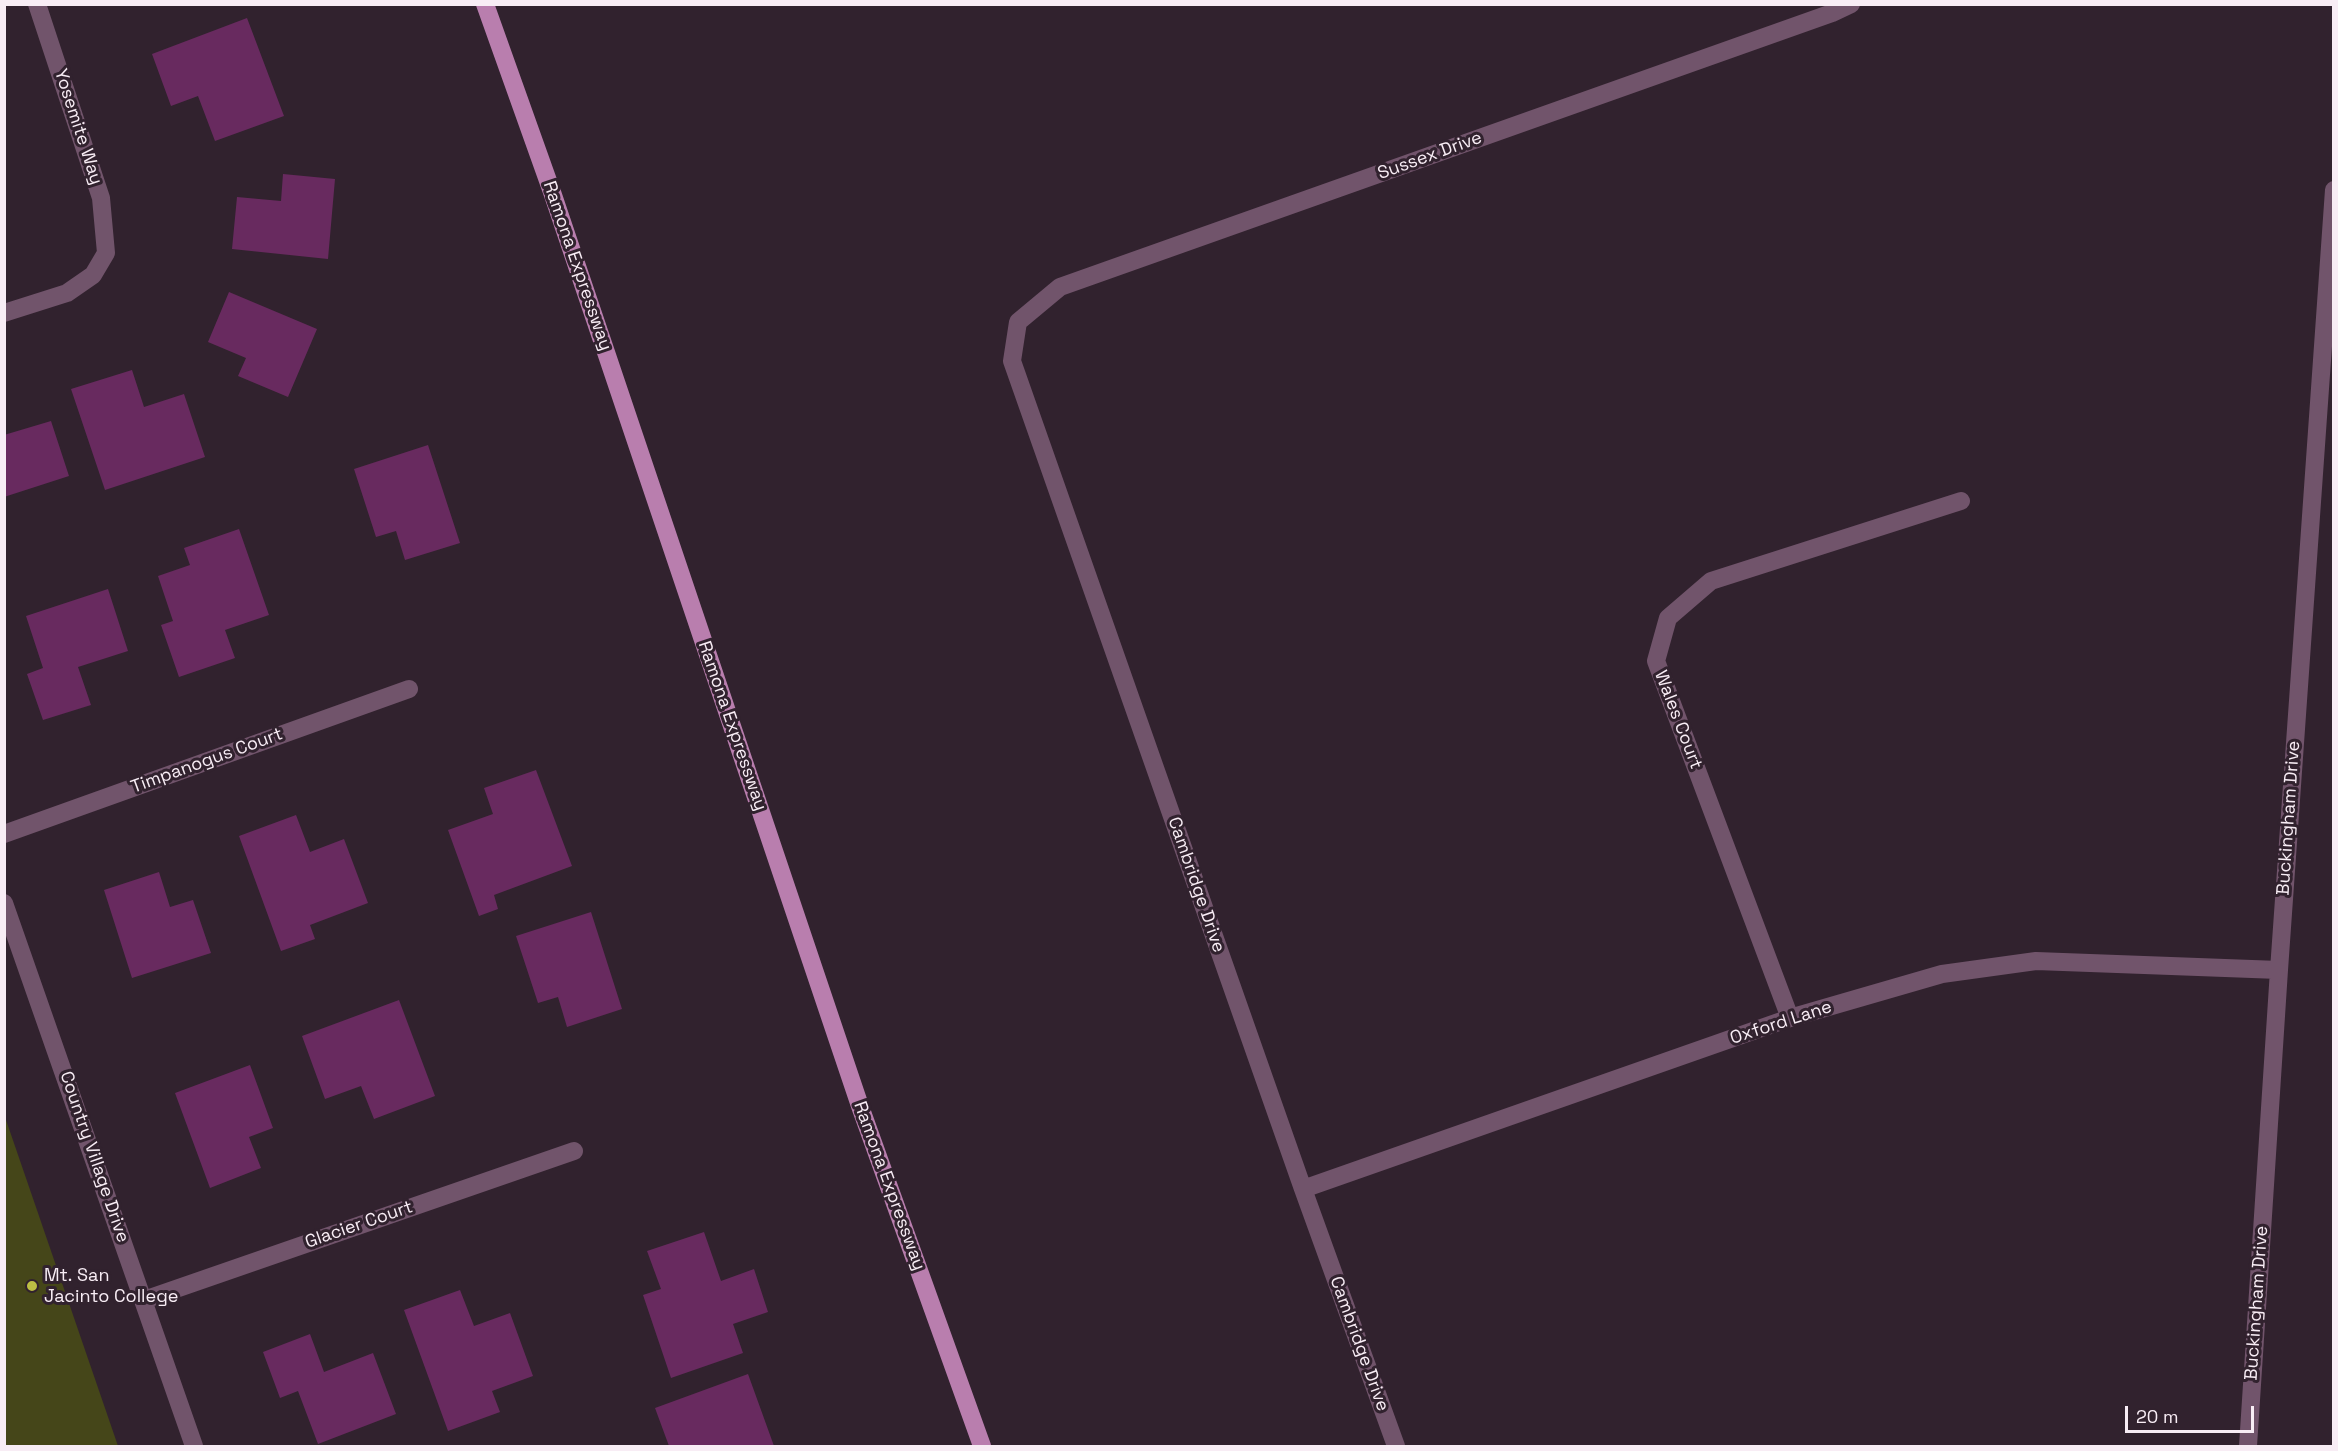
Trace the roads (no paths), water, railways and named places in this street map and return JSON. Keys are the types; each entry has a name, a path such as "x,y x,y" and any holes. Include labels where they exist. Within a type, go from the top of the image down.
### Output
{"main road":[{"name":"Ramona Expressway","path":"485,4 552,192 861,1109 982,1446"}],"street":[{"name":"Yosemite Way","path":"4,314 67,294 93,275 106,253 101,198 37,4"},
{"name":"Sussex Drive","path":"1018,322 1060,287 1832,13 1851,4"},
{"name":"Buckingham Drive","path":"2248,1446 2278,970 2334,190"},
{"name":"Cambridge Drive","path":"1018,322 1012,361 1303,1189 1396,1446"},
{"name":"Wales Court","path":"1790,1018 1656,661 1668,618 1711,581 1961,501"},
{"name":"Timpanogus Court","path":"4,834 409,689"},
{"name":"Country Village Drive","path":"4,903 194,1446"},
{"name":"Oxford Lane","path":"1303,1189 1790,1018 1942,974 2037,961 2278,970"},
{"name":"Glacier Court","path":"144,1300 574,1150"}],"place":[{"name":"Mt. San Jacinto College","path":"32,1286"}]}
